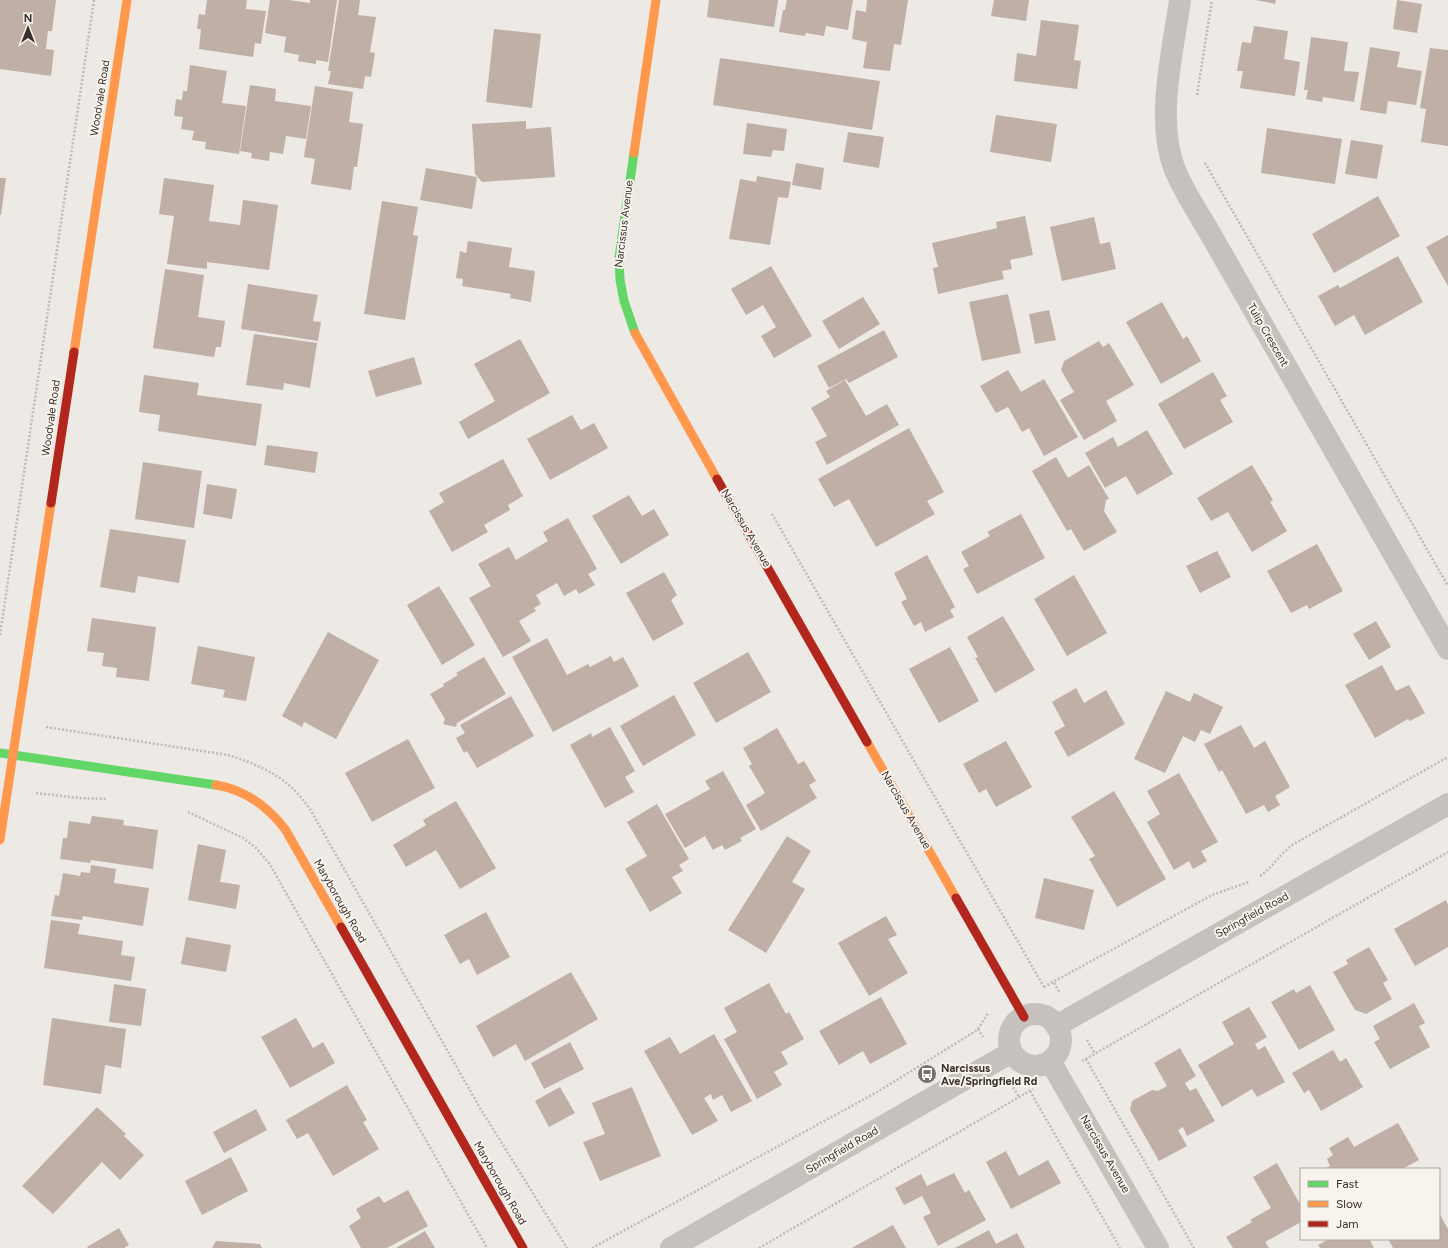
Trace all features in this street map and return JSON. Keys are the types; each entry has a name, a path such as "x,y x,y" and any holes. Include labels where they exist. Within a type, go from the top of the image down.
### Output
{"street":[{"name":"Woodvale Road","path":"0,840 127,0"},
{"name":"Narcissus Avenue","path":"656,0 619,257 622,301 639,342 1024,1017"},
{"name":"Tulip Crescent","path":"1180,0 1166,108 1166,128 1169,149 1175,170 1448,649"},
{"name":"Maryborough Road","path":"0,753 227,787 245,794 262,804 275,816 285,828 523,1248"},
{"name":"Springfield Road","path":"1056,1026 1448,804"},
{"path":"1043,1016 1056,1026 1059,1032 1061,1045 1056,1056 1050,1061 1043,1064 1028,1065 1021,1062 1012,1052 1009,1040 1010,1032 1018,1021 1024,1017 1043,1016"},
{"name":"Springfield Road","path":"671,1248 1012,1052"},
{"name":"Narcissus Avenue","path":"1050,1061 1158,1248"}],"path":[{"path":"0,635 94,0"},
{"path":"1197,95 1212,0"},
{"path":"1205,163 1448,586"},
{"path":"772,513 1044,987"},
{"path":"1256,879 1269,870 1284,851 1292,845 1448,757"},
{"path":"34,792 79,798 111,799"},
{"path":"187,811 194,813 243,838 255,847 269,863 487,1248"},
{"path":"1194,1248 1086,1059 1448,852"},
{"path":"1040,989 1054,983 1212,894 1252,881"},
{"path":"1054,983 1062,997"},
{"path":"592,1248 879,1091 974,1032 978,1029 990,1011"},
{"path":"1085,1037 1095,1054"},
{"path":"1008,1078 1019,1097"},
{"path":"758,1248 1030,1091 1120,1248"}],"building":[{"path":"0,0 56,0 52,31 48,31 46,49 54,50 51,76 0,69"},
{"path":"207,0 247,0 246,9 266,11 261,44 255,43 253,57 199,49 201,29 197,29 199,14 205,15"},
{"path":"270,0 289,0 310,3 310,0 337,0 328,62 316,60 316,64 298,61 299,55 284,52 286,37 265,33"},
{"path":"339,0 360,0 358,15 376,17 370,52 375,53 371,77 365,76 363,89 328,84 331,71 328,71"},
{"path":"709,0 778,0 774,27 707,17"},
{"path":"787,0 853,0 848,30 826,26 824,36 806,33 805,36 779,32 783,10 785,10"},
{"path":"867,0 908,0 901,45 894,44 890,71 863,68 867,42 852,39 856,10 866,12"},
{"path":"994,0 1029,0 1026,21 991,16"},
{"path":"1256,0 1276,0 1275,4"},
{"path":"1397,0 1422,4 1417,33 1393,29"},
{"path":"1041,20 1079,25 1074,60 1081,61 1077,89 1014,81 1017,53 1036,56"},
{"path":"1254,26 1288,31 1284,59 1300,62 1295,96 1240,88 1243,71 1237,71 1242,42 1251,43"},
{"path":"494,29 541,34 532,108 486,102"},
{"path":"1311,37 1348,42 1344,71 1359,72 1354,102 1323,97 1322,102 1306,99 1308,90 1304,90"},
{"path":"1370,47 1400,52 1397,67 1422,71 1416,105 1388,101 1386,114 1360,110"},
{"path":"1430,48 1448,50 1448,146 1421,142 1426,109 1420,108"},
{"path":"720,58 880,81 872,130 713,105"},
{"path":"190,65 227,71 222,103 246,106 239,154 205,149 206,142 192,140 194,131 181,129 183,117 174,116 176,99 182,100 183,91 187,91"},
{"path":"250,85 276,89 275,101 311,106 306,139 286,136 283,154 270,152 269,161 251,158 252,153 240,151"},
{"path":"315,86 353,92 349,122 363,124 357,167 354,167 351,190 311,184 315,159 304,157"},
{"path":"996,115 1057,124 1051,162 990,152"},
{"path":"526,121 526,129 551,127 555,177 482,182 475,174 472,124"},
{"path":"747,123 787,129 784,151 773,150 771,157 743,154"},
{"path":"1267,128 1342,139 1335,184 1261,173"},
{"path":"848,132 884,137 879,168 843,162"},
{"path":"1351,140 1383,145 1377,179 1345,174"},
{"path":"796,163 824,168 821,190 792,185"},
{"path":"426,168 477,177 472,209 420,200"},
{"path":"757,176 791,182 788,198 778,197 770,245 729,239 740,179 756,182"},
{"path":"0,178 6,178 1,215 0,215"},
{"path":"164,178 214,185 209,221 240,225 243,200 278,205 269,270 207,262 207,269 167,264 174,216 159,214"},
{"path":"1378,196 1400,236 1334,273 1312,234"},
{"path":"382,201 418,207 413,235 418,236 405,320 364,314"},
{"path":"1025,216 1033,255 1010,260 1012,269 1002,271 1004,279 938,294 933,268 938,267 932,243 997,228 996,222"},
{"path":"1094,217 1100,244 1110,242 1116,269 1062,281 1050,227"},
{"path":"1448,235 1448,286 1426,247"},
{"path":"468,241 512,248 509,267 535,271 531,302 510,298 511,294 462,286 463,279 456,278 460,251 466,253"},
{"path":"1398,256 1423,302 1365,335 1354,315 1335,326 1318,296 1338,285 1340,288"},
{"path":"771,266 812,336 774,358 761,336 776,327 763,305 746,315 731,289"},
{"path":"165,269 204,275 198,317 225,321 221,347 216,347 214,357 153,348"},
{"path":"248,284 318,295 313,321 321,322 318,341 241,329"},
{"path":"1008,294 1021,353 982,361 969,302"},
{"path":"863,297 880,324 839,349 822,321"},
{"path":"1162,302 1183,339 1187,336 1201,361 1161,384 1126,322"},
{"path":"1049,310 1056,340 1035,344 1029,314"},
{"path":"884,330 898,357 849,383 846,379 829,388 817,366"},
{"path":"254,334 317,343 310,388 284,383 283,390 246,385"},
{"path":"520,339 550,393 468,439 459,422 495,401 474,364"},
{"path":"1099,341 1103,347 1109,343 1134,385 1106,401 1117,421 1084,440 1060,400 1074,392 1061,370 1064,361"},
{"path":"414,357 422,384 376,397 368,371"},
{"path":"1008,370 1021,392 1044,379 1078,437 1044,456 1029,428 1022,432 1008,407 996,413 980,386"},
{"path":"1213,372 1227,396 1220,400 1233,422 1184,449 1158,404"},
{"path":"144,375 199,383 197,395 262,404 256,446 158,431 160,415 139,412"},
{"path":"845,380 866,416 887,404 899,425 827,465 815,442 827,436 811,408 830,397 826,391"},
{"path":"572,415 581,430 594,423 608,448 550,480 527,439"},
{"path":"909,428 944,492 927,501 935,514 876,547 849,499 834,507 818,479"},
{"path":"1147,430 1173,474 1137,495 1126,476 1105,488 1085,453 1113,437 1118,447"},
{"path":"267,445 318,452 315,473 264,465"},
{"path":"1056,457 1068,478 1089,465 1109,499 1106,500 1104,511 1117,532 1084,551 1071,529 1067,531 1032,471"},
{"path":"503,459 523,496 508,505 510,510 484,525 488,532 452,552 429,511 444,502 439,493"},
{"path":"143,462 202,471 194,528 135,519"},
{"path":"1252,465 1273,500 1270,502 1287,531 1252,552 1228,512 1211,521 1197,498"},
{"path":"207,484 237,489 232,519 203,514"},
{"path":"629,495 642,516 654,509 669,535 621,564 592,516"},
{"path":"1021,514 1045,558 977,594 963,569 969,566 961,552 990,536 987,532"},
{"path":"568,518 597,569 588,574 595,585 579,594 576,589 564,596 557,583 536,595 541,604 534,608 536,611 519,621 531,641 503,657 469,598 491,586 478,564 509,547 516,560 548,541 543,532"},
{"path":"110,529 186,540 179,583 138,576 135,593 100,587"},
{"path":"1317,544 1343,591 1309,609 1307,605 1291,613 1267,571"},
{"path":"1217,551 1231,577 1200,593 1186,566"},
{"path":"927,555 955,607 950,610 954,617 925,632 921,622 914,626 901,602 907,599 894,573"},
{"path":"664,572 677,595 671,600 684,624 653,641 626,593"},
{"path":"1074,575 1107,633 1067,656 1034,599"},
{"path":"439,586 475,645 442,665 407,605"},
{"path":"1003,616 1035,670 995,693 975,658 978,657 967,637"},
{"path":"92,618 156,627 149,681 116,677 117,668 102,666 104,653 87,651"},
{"path":"1376,621 1391,647 1369,660 1353,634"},
{"path":"328,632 379,660 336,739 304,722 302,727 282,716"},
{"path":"547,638 567,675 588,664 590,667 611,656 614,662 623,657 639,686 553,732 512,657"},
{"path":"198,646 255,657 246,701 223,697 225,690 191,684"},
{"path":"950,647 979,701 939,723 909,669"},
{"path":"748,652 771,692 716,723 693,683"},
{"path":"484,657 506,694 457,723 456,727 443,724 445,719 430,694 444,686 443,684 458,675 456,673"},
{"path":"1382,665 1396,691 1409,685 1425,713 1410,721 1408,719 1375,738 1345,685"},
{"path":"1076,688 1084,703 1106,690 1125,724 1068,757 1054,732 1065,726 1052,702"},
{"path":"1166,691 1190,702 1194,693 1223,707 1210,734 1201,730 1195,742 1183,736 1165,773 1134,759"},
{"path":"674,695 696,735 643,766 620,726"},
{"path":"511,696 534,736 477,768 467,751 464,753 456,738 465,733 460,725"},
{"path":"1241,725 1254,748 1265,741 1290,787 1275,796 1280,805 1268,812 1264,805 1246,814 1222,770 1219,772 1204,744"},
{"path":"610,727 635,771 625,777 634,792 605,808 570,745 591,733 592,737"},
{"path":"777,728 798,764 804,761 816,781 809,785 817,798 761,831 746,805 765,793 749,766 752,764 743,748"},
{"path":"408,739 435,788 372,822 345,773"},
{"path":"1006,741 1032,787 996,807 986,789 979,793 963,764"},
{"path":"723,771 756,829 740,838 742,841 725,850 722,845 713,850 705,836 685,848 665,814 710,789 705,781"},
{"path":"1179,773 1218,842 1201,851 1207,861 1193,869 1189,861 1174,870 1147,822 1160,814 1147,791"},
{"path":"1114,791 1166,879 1117,907 1089,859 1095,856 1071,817"},
{"path":"456,801 496,868 460,889 436,850 406,867 393,845 426,825 423,820"},
{"path":"657,804 689,859 679,865 683,871 672,877 682,893 650,912 625,869 647,856 627,822"},
{"path":"92,816 124,820 123,825 158,830 153,869 91,860 90,863 60,859 63,838 67,838 69,821 90,824"},
{"path":"787,836 811,851 792,882 805,889 766,953 728,930"},
{"path":"198,844 226,850 220,882 240,885 236,909 188,900"},
{"path":"91,865 116,869 114,883 149,888 143,926 83,916 82,920 51,916 55,895 59,896 63,873 80,876 81,872 90,873"},
{"path":"1044,878 1094,890 1084,930 1035,918"},
{"path":"1446,900 1448,905 1448,947 1415,966 1394,929"},
{"path":"486,912 510,957 477,975 469,959 460,964 444,935"},
{"path":"886,916 897,935 888,939 908,973 869,996 838,943"},
{"path":"51,920 80,924 78,934 123,941 121,955 135,957 131,981 44,968"},
{"path":"186,937 231,945 226,972 181,964"},
{"path":"1369,947 1388,980 1383,983 1392,999 1366,1014 1355,1010 1333,972 1348,964 1346,960"},
{"path":"571,972 598,1019 525,1061 516,1044 493,1057 476,1026"},
{"path":"769,983 786,1014 789,1012 804,1039 781,1052 788,1064 774,1072 782,1085 757,1099 724,1039 737,1032 724,1008"},
{"path":"114,984 146,989 141,1026 109,1022"},
{"path":"1310,985 1335,1030 1299,1050 1271,1002 1294,989 1296,993"},
{"path":"881,997 907,1044 870,1064 863,1051 839,1065 819,1031"},
{"path":"1414,1003 1425,1023 1419,1026 1430,1047 1390,1069 1374,1042 1380,1039 1373,1026"},
{"path":"1249,1007 1267,1037 1255,1044 1258,1050 1265,1046 1285,1082 1257,1097 1252,1089 1222,1107 1198,1065 1234,1044 1222,1022"},
{"path":"52,1018 126,1029 121,1068 105,1065 101,1094 43,1085"},
{"path":"296,1018 313,1048 323,1042 335,1063 290,1088 261,1037"},
{"path":"714,1034 752,1101 731,1112 722,1095 713,1100 711,1094 704,1098 718,1121 692,1135 644,1051 670,1037 680,1054"},
{"path":"570,1042 584,1069 544,1089 531,1063"},
{"path":"1180,1048 1196,1076 1185,1083 1190,1091 1196,1088 1215,1121 1187,1136 1183,1127 1178,1130 1187,1146 1159,1161 1130,1110 1132,1101 1152,1090 1158,1091 1167,1086 1154,1063"},
{"path":"1333,1050 1340,1062 1346,1058 1363,1087 1321,1111 1309,1090 1304,1093 1292,1073"},
{"path":"347,1085 367,1120 363,1122 379,1149 333,1176 308,1133 297,1139 286,1120"},
{"path":"560,1087 575,1113 549,1127 535,1101"},
{"path":"632,1087 661,1156 600,1181 583,1142 605,1134 592,1103"},
{"path":"97,1107 126,1134 124,1136 144,1155 120,1180 102,1162 53,1214 22,1186"},
{"path":"256,1109 267,1130 224,1153 213,1132"},
{"path":"1398,1123 1419,1160 1404,1168 1327,1168 1330,1166 1327,1159 1333,1155 1329,1148 1348,1137 1354,1147"},
{"path":"1006,1151 1019,1176 1048,1160 1061,1183 1011,1209 986,1162"},
{"path":"231,1157 248,1191 202,1215 185,1181"},
{"path":"1277,1163 1300,1204 1300,1223 1265,1242 1269,1248 1233,1248 1226,1237 1252,1222 1250,1220 1271,1208 1253,1177"},
{"path":"954,1173 965,1193 969,1190 986,1220 938,1246 923,1217 931,1213 922,1196 904,1205 895,1188 921,1174 927,1186"},
{"path":"408,1190 428,1226 387,1248 361,1248 349,1226 361,1218 356,1209 379,1196 384,1203"},
{"path":"1440,1215 1448,1229 1448,1248 1393,1248 1389,1240 1440,1240"},
{"path":"893,1225 906,1248 852,1248 859,1244"},
{"path":"119,1228 129,1245 124,1248 87,1247"},
{"path":"989,1230 996,1244 1017,1233 1025,1248 955,1248"},
{"path":"425,1231 435,1248 396,1248"},
{"path":"1327,1240 1370,1240 1374,1248 1320,1248 1318,1245"},
{"path":"216,1241 260,1244 262,1248 212,1248"}],"traffic: fast":[{"path":"634,153 619,257 620,280 624,301 635,333"},
{"path":"0,753 216,785"}],"traffic: slow":[{"path":"74,352 127,0"},
{"path":"634,153 656,0"},
{"path":"635,333 717,479"},
{"path":"0,840 51,503"},
{"path":"867,742 956,898"},
{"path":"216,785 227,787 246,795 255,800 271,813 285,829 341,927"}],"traffic: jam":[{"path":"51,503 74,352"},
{"path":"717,479 867,742"},
{"path":"956,898 1024,1017"},
{"path":"341,927 523,1248"}],"place":[{"name":"Narcissus Ave/Springfield Rd","path":"927,1074"}]}
